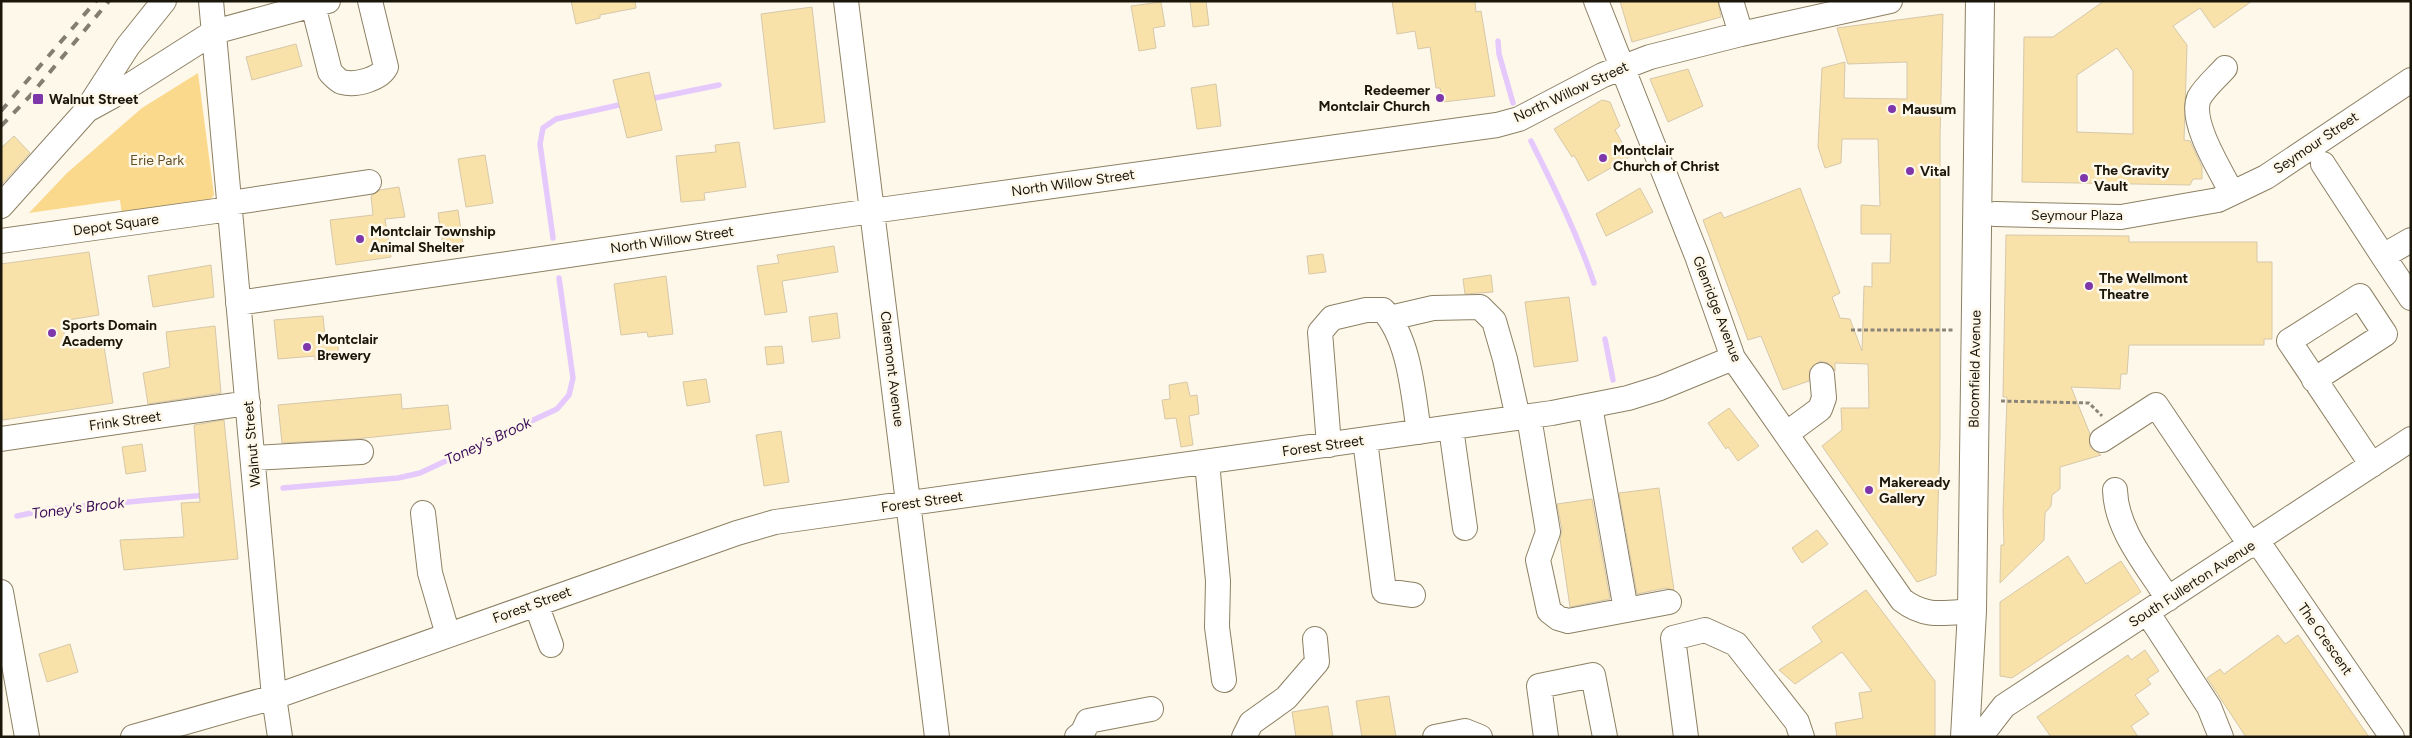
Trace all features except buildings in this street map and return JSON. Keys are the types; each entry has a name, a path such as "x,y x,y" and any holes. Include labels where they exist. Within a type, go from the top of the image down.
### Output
{"main road":[{"name":"Bloomfield Avenue","path":"1965,737 1972,611 1980,1"}],"street":[{"path":"1,206 87,110 128,46 164,1"},
{"name":"Walnut Street","path":"211,1 274,697 280,737"},
{"path":"87,110 118,93 214,32 311,4 330,72 338,80 345,83 374,79 383,73 386,66 370,1"},
{"name":"Claremont Avenue","path":"846,1 937,737"},
{"name":"Glenridge Avenue","path":"1596,1 1622,67 1705,253 1733,358 1902,600 1926,614 1972,611"},
{"path":"1731,1 1740,34"},
{"name":"North Willow Street","path":"238,303 872,211 1497,125 1519,119 1622,67 1650,57 1740,34 1807,10 1890,1"},
{"path":"2224,68 2199,99 2196,112 2200,129 2225,196"},
{"name":"Seymour Street","path":"2225,196 2266,177 2411,80"},
{"path":"2323,164 2411,298"},
{"name":"Depot Square","path":"1,241 230,206 370,182"},
{"name":"Seymour Plaza","path":"1995,214 2121,217 2225,196"},
{"path":"2383,256 2411,240"},
{"path":"1390,318 1433,308 1480,307 1494,321 1524,417 1548,532 1538,560 1549,610 1558,618 1568,621 1668,602"},
{"path":"1329,445 1320,332 1332,318 1366,310 1383,310 1390,318 1408,361 1420,432"},
{"name":"Forest Street","path":"133,737 274,697 737,533 775,522 1451,428 1590,406 1628,398 1670,385 1733,358"},
{"path":"1786,434 1820,409 1824,398 1815,378"},
{"path":"2314,380 2372,465"},
{"name":"Frink Street","path":"1,439 248,404"},
{"name":"The Crescent","path":"2109,435 2156,405 2392,737"},
{"path":"1590,406 1626,610"},
{"path":"1451,428 1465,528"},
{"name":"South Fullerton Avenue","path":"1980,737 2004,706 2254,544 2411,439"},
{"path":"1365,440 1384,591 1413,595"},
{"path":"253,458 360,452"},
{"path":"1207,462 1218,581 1217,626 1224,680"},
{"path":"2115,490 2115,506 2127,534 2168,599"},
{"path":"423,513 430,573 448,635"},
{"path":"1,592 27,737"},
{"path":"536,604 551,645"},
{"path":"2147,612 2209,707 2221,737"},
{"path":"1686,737 1673,638 1705,630 1736,644 1797,722 1802,737"},
{"path":"1244,737 1251,722 1286,698 1317,662 1315,639"},
{"path":"1546,737 1539,686 1593,675 1605,737"},
{"path":"1077,737 1083,732 1088,721 1151,709"},
{"path":"1436,737 1465,731 1480,737"}],"path":[{"path":"1851,330 1976,331"},
{"path":"2001,401 2089,403 2109,435"}],"green space":[{"name":"Erie Park","path":"198,73 214,195 211,199 122,215 120,200 29,213 67,173 142,108"}],"waterway":[{"path":"1498,41 1499,54 1513,103"},
{"name":"Toney's Brook","path":"655,98 719,85"},
{"name":"Toney's Brook","path":"553,238 540,144 543,128 556,119 619,105"},
{"path":"1531,141 1573,228 1594,283"},
{"name":"Toney's Brook","path":"283,488 398,478 420,473 557,409 569,395 573,378 559,278"},
{"path":"1605,339 1613,380"},
{"name":"Toney's Brook","path":"17,516 50,509 206,495"}],"railway":[{"path":"1,111 96,1"},
{"path":"1,126 30,96 109,1"}],"place":[{"name":"Redeemer Montclair Church","path":"1440,98"},
{"name":"Walnut Street","path":"38,99"},
{"name":"Mausum","path":"1892,109"},
{"name":"Montclair Church of Christ","path":"1603,158"},
{"name":"Vital","path":"1910,171"},
{"name":"The Gravity Vault","path":"2084,178"},
{"name":"Montclair Township Animal Shelter","path":"360,239"},
{"name":"The Wellmont Theatre","path":"2089,286"},
{"name":"Sports Domain Academy","path":"52,333"},
{"name":"Montclair Brewery","path":"307,347"},
{"name":"Makeready Gallery","path":"1869,490"}]}
